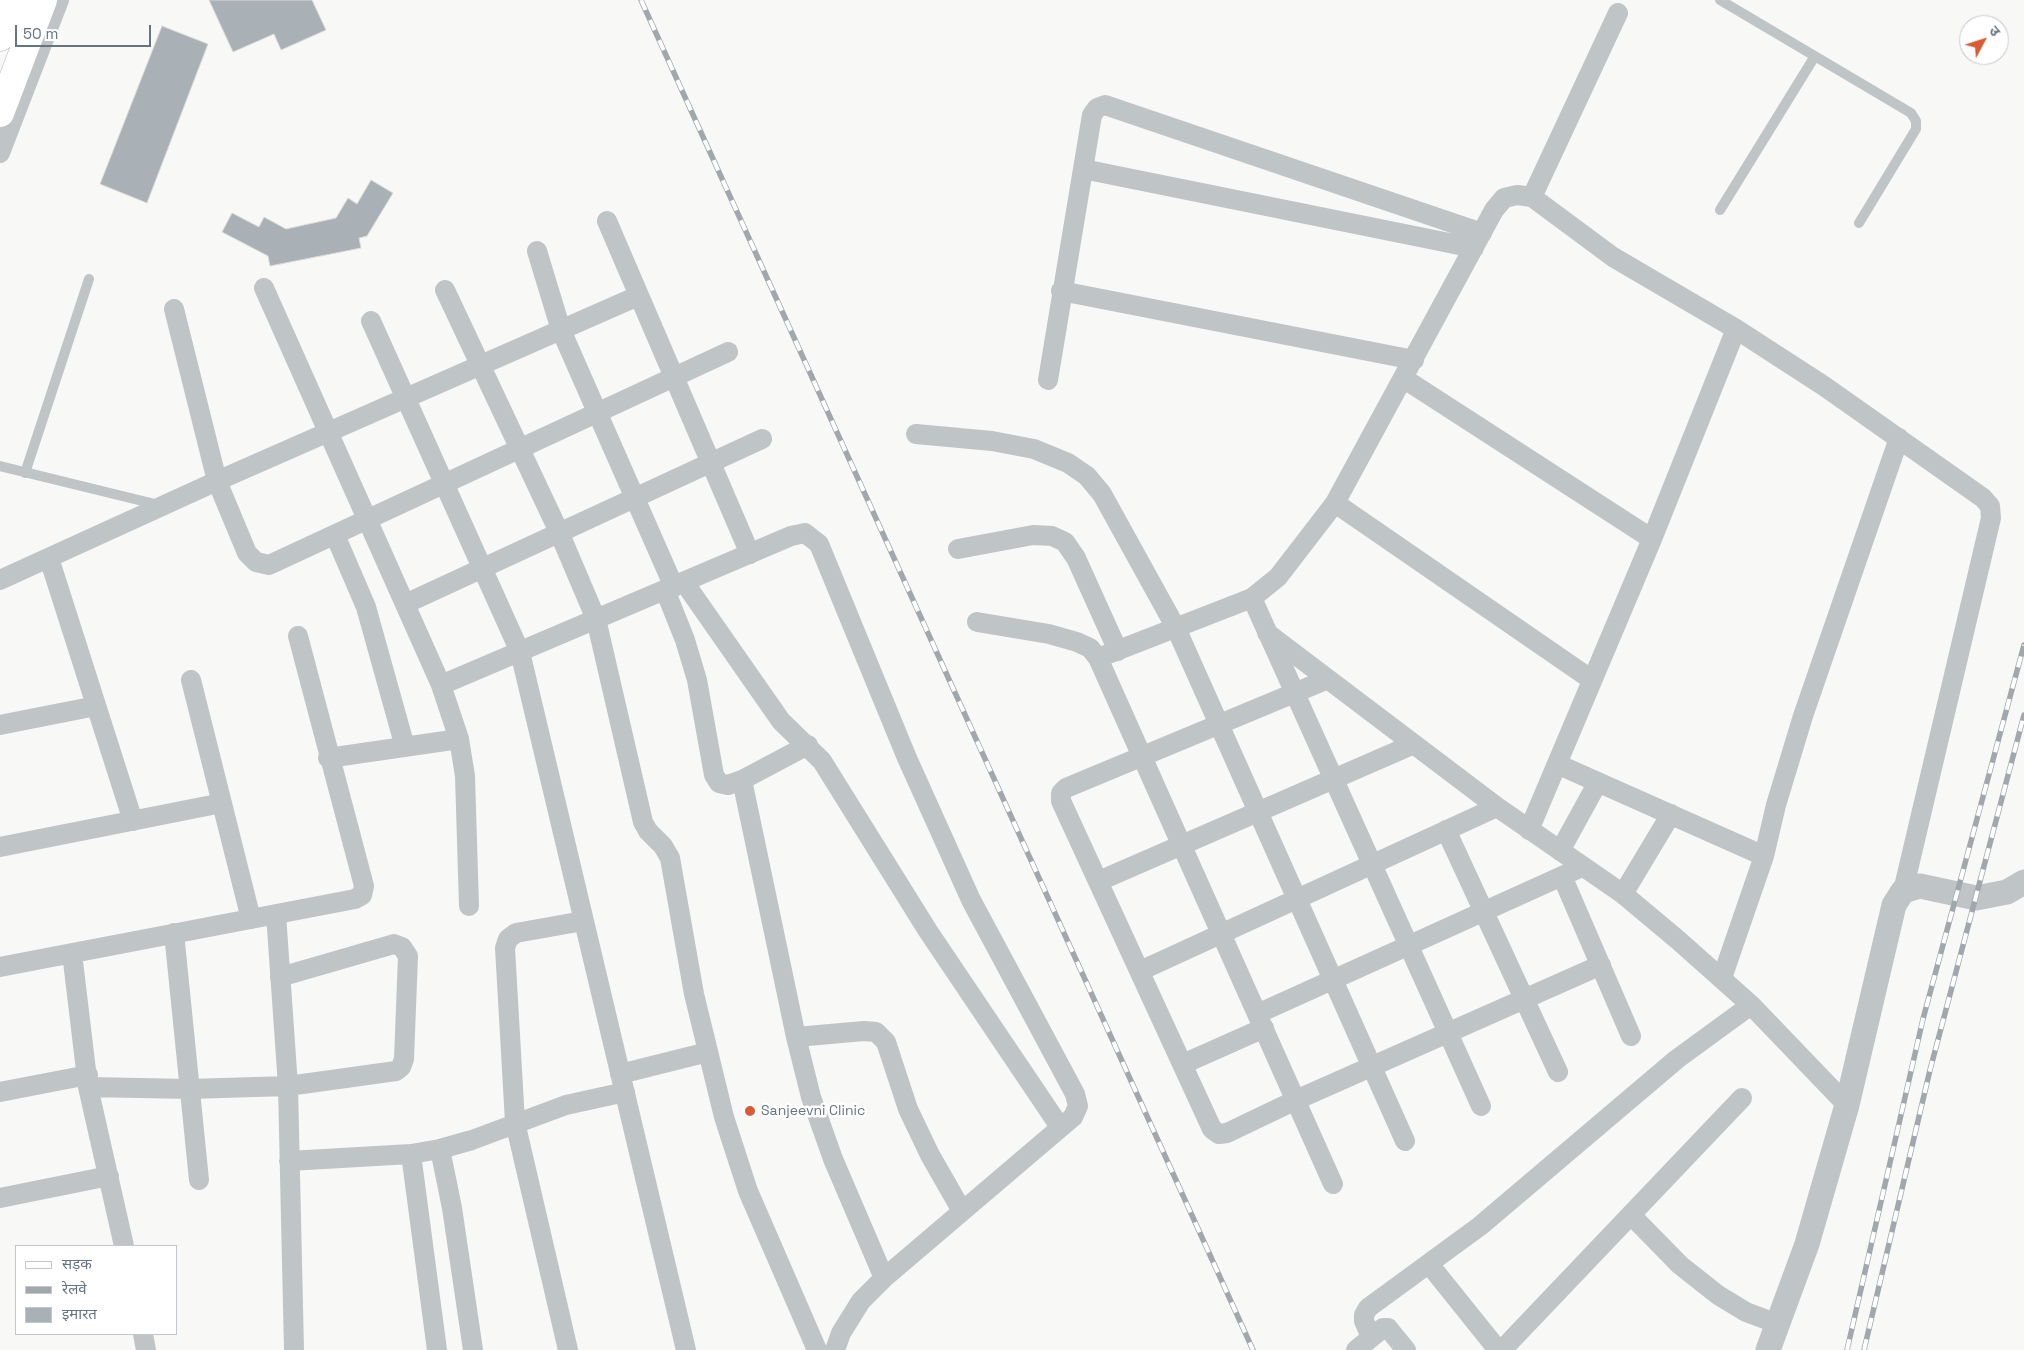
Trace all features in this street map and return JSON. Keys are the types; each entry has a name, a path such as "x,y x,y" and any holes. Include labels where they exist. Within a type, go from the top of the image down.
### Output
{"main road":[{"path":"0,37 14,0"},
{"path":"0,113 43,0"}],"street":[{"path":"0,153 59,0"},
{"path":"1532,197 1618,13"},
{"path":"1048,380 1061,292 1092,115 1097,108 1105,105 1478,240"},
{"path":"1082,169 1478,240"},
{"path":"1098,658 1252,598 1278,577 1335,503 1494,210 1504,198 1517,196 1532,197 1612,257 1736,329 1824,386 1983,498 1990,506 1991,518 1903,891 1894,905 1847,1105 1807,1244 1768,1350"},
{"path":"607,222 750,554"},
{"path":"537,251 562,330 674,586 685,640 697,680 714,775 719,782 728,785 742,780 808,745"},
{"path":"264,288 441,685 459,739 465,785 469,906"},
{"path":"445,290 559,532 596,619 643,822 663,846 670,858 694,994 724,1117 748,1191 817,1350"},
{"path":"1061,292 1414,360"},
{"path":"0,580 217,481 638,296"},
{"path":"174,309 217,481 247,553 256,562 269,565 728,352"},
{"path":"371,321 520,652 686,1350"},
{"path":"1529,830 1652,539 1736,329"},
{"path":"1403,378 1652,539"},
{"path":"916,434 992,441 1034,449 1068,463 1087,476 1102,494 1176,628 1405,1141"},
{"path":"1722,978 1764,856 1776,805 1804,716 1899,438"},
{"path":"405,604 762,439"},
{"path":"1335,503 1592,680"},
{"path":"441,685 791,536 805,533 819,544 906,758 971,900 1075,1094 1078,1106 1073,1117 884,1278 861,1301 841,1334 835,1350"},
{"path":"335,535 366,607 405,747"},
{"path":"958,549 1033,535 1052,536 1065,542 1076,558 1118,650"},
{"path":"49,558 133,821"},
{"path":"674,586 781,721 808,745 822,761 928,931 1060,1127"},
{"path":"1252,598 1480,1106"},
{"path":"977,622 1049,634 1077,642 1090,648 1098,658 1333,1184"},
{"path":"1267,633 1497,807 1623,894 1722,978 1847,1105"},
{"path":"0,967 355,899 362,895 364,886 328,758 298,636"},
{"path":"1328,678 1066,788 1061,793 1061,801 1212,1129 1219,1134 1226,1133 1601,965"},
{"path":"191,680 251,919"},
{"path":"0,726 96,706"},
{"path":"328,758 459,739"},
{"path":"1099,881 1414,744"},
{"path":"1557,764 1764,856"},
{"path":"742,780 796,1037 811,1097 833,1159 884,1278"},
{"path":"1560,851 1598,782"},
{"path":"0,847 222,804"},
{"path":"1140,971 1497,807"},
{"path":"1623,894 1671,814"},
{"path":"1446,830 1558,1072"},
{"path":"1183,1064 1333,980 1582,867"},
{"path":"1562,876 1631,1036"},
{"path":"1903,891 1920,886 1976,898 2007,892 2024,882"},
{"path":"276,914 288,1086 294,1350"},
{"path":"568,1350 516,1122 505,948 508,939 516,933 583,921"},
{"path":"174,934 199,1180"},
{"path":"0,1092 88,1081 190,1089 288,1086 396,1071 401,1066 404,1060 408,956 402,947 394,944 280,977"},
{"path":"72,953 88,1081 124,1245"},
{"path":"1371,1337 1364,1321 1364,1315 1368,1308 1429,1264 1531,1184 1677,1059 1750,1005"},
{"path":"796,1037 864,1031 876,1032 886,1042 908,1109 930,1155 962,1211"},
{"path":"289,1161 411,1154 440,1149 481,1136 708,1052"},
{"path":"1502,1350 1742,1098"},
{"path":"440,1149 452,1208 473,1350"},
{"path":"411,1154 437,1350"},
{"path":"0,1198 108,1176"},
{"path":"1631,1215 1680,1265 1718,1295 1746,1312 1778,1324"},
{"path":"1429,1264 1498,1350"},
{"path":"1356,1350 1383,1328 1388,1328 1406,1350"},
{"path":"143,1335 146,1350"}],"lane":[{"path":"1721,0 1911,113 1916,120 1916,129 1859,223"},
{"path":"1720,210 1815,56"},
{"path":"25,473 89,279"},
{"path":"0,466 165,506"}],"building":[{"path":"209,0 312,0 326,30 281,50 274,34 233,52"},
{"path":"162,26 208,44 147,203 100,184"},
{"path":"371,180 393,193 367,236 359,238 361,248 270,266 268,256 222,232 232,213 259,227 264,217 286,229 336,218 348,198 357,204"}],"railway":[{"path":"641,0 1253,1350"},
{"path":"1847,1350 1923,1019 2024,645"},
{"path":"1864,1350 1930,1070 2024,715"}],"place":[{"name":"Sanjeevni Clinic","path":"750,1111"}]}
